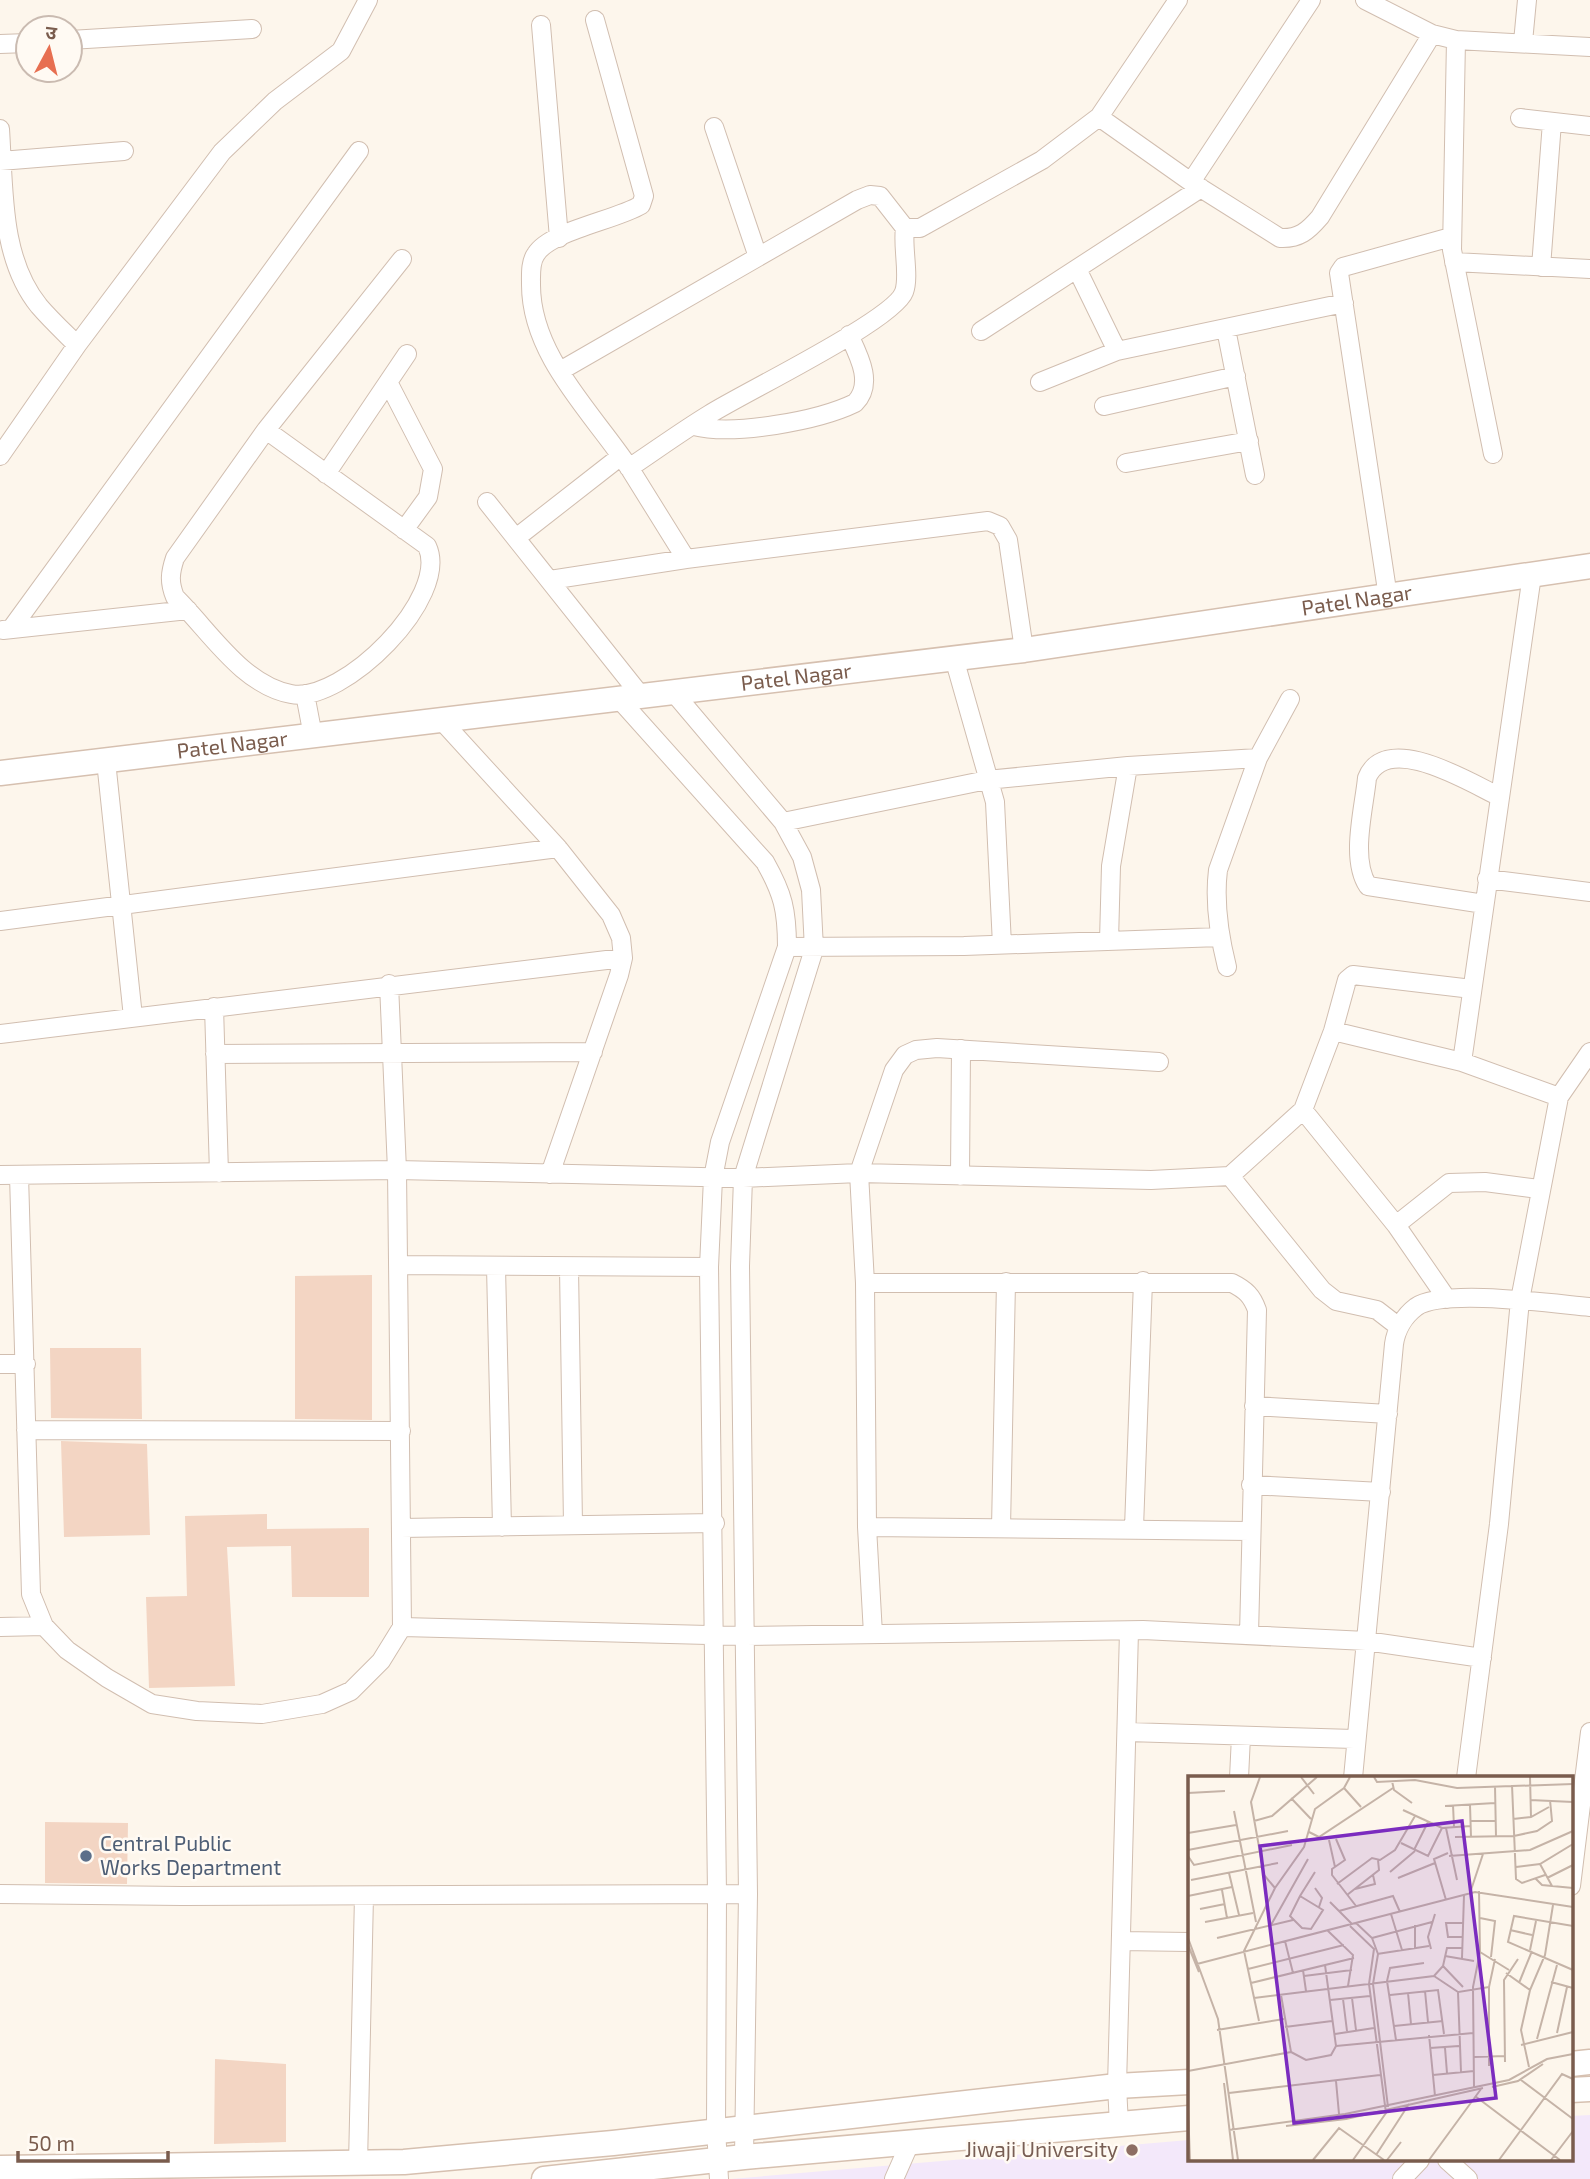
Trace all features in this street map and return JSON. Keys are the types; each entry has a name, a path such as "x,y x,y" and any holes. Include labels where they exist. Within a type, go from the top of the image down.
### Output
{"main road":[{"name":"Patel Nagar","path":"0,773 1024,650 1388,597 1589,564"},
{"path":"1572,2064 1590,2062"},
{"path":"0,2168 358,2164 585,2145 1117,2086 1188,2082"},
{"path":"1572,2090 1590,2089"},
{"path":"544,2179 615,2169 718,2171 744,2157 909,2145 1188,2118"}],"street":[{"path":"0,456 77,345 222,152 275,101 341,51 368,0"},
{"path":"905,228 920,228 1042,160 1099,117 1178,0"},
{"path":"981,331 1077,269 1196,185 1311,0"},
{"path":"1365,0 1432,34 1456,40 1590,47"},
{"path":"1523,42 1527,0"},
{"path":"595,19 644,196 641,205 630,212 559,237 536,253 531,270 531,299 541,336 559,371 625,462 686,559"},
{"path":"541,25 559,237"},
{"path":"84,39 252,29"},
{"path":"1099,117 1196,185 1280,237 1294,238 1309,230 1320,217 1432,34"},
{"path":"1456,40 1451,237 1493,454"},
{"path":"1520,118 1590,127"},
{"path":"1541,267 1552,122"},
{"path":"714,127 758,257"},
{"path":"0,130 8,236 18,267 38,305 77,345"},
{"path":"1,161 124,150"},
{"path":"5,630 359,151"},
{"path":"516,538 625,462 694,426 877,318 904,293 905,228 887,202 880,196 870,195 559,371"},
{"path":"1388,597 1339,280 1343,267 1451,237"},
{"path":"266,430 427,546 432,557 432,570 403,628 336,684 316,694 275,690 251,676 175,597 170,585 175,558 266,430 402,259"},
{"path":"1454,262 1590,269"},
{"path":"1077,269 1117,351"},
{"path":"1040,382 1117,351 1344,303"},
{"path":"1226,328 1255,475"},
{"path":"694,426 712,430 760,427 855,403 862,396 865,384 861,359 849,335"},
{"path":"326,474 407,354"},
{"path":"1104,407 1236,376"},
{"path":"388,382 433,469 428,497 404,530"},
{"path":"1126,463 1248,441"},
{"path":"487,502 550,580 631,698 765,862 780,889 787,913 787,947 720,1142 713,1178 709,1267 715,1523 713,1635 718,1894 718,2171"},
{"path":"550,580 686,559 988,521 999,526 1009,540 1024,650"},
{"path":"1462,1062 1498,796 1532,575"},
{"path":"5,630 188,610"},
{"path":"954,658 996,815 1002,945"},
{"path":"674,693 783,822 802,858 811,890 814,949 743,1178 740,1280 748,1894 744,2157"},
{"path":"305,694 313,736"},
{"path":"1227,967 1220,937 1216,887 1218,870 1258,758 1290,699"},
{"path":"442,721 558,848 611,915 621,938 623,958 550,1174"},
{"path":"783,822 987,780 1128,766 1258,758"},
{"path":"1484,904 1368,886 1363,878 1360,856 1367,778 1371,768 1384,760 1404,759 1438,766 1498,796"},
{"path":"106,761 133,1017"},
{"path":"1109,941 1111,866 1128,766"},
{"path":"0,920 558,848"},
{"path":"1487,879 1590,892"},
{"path":"787,947 814,949 1002,945 1220,937"},
{"path":"0,1034 389,984 623,958"},
{"path":"0,1175 397,1170 713,1178 859,1173 1151,1180 1230,1176 1303,1110 1333,1031 1347,980 1353,975 1472,989"},
{"path":"19,1175 31,1594 44,1626 67,1650 152,1704 197,1711 262,1714 322,1704 351,1691 381,1661 402,1626 397,1170 389,984"},
{"path":"214,1007 219,1173"},
{"path":"1333,1031 1462,1062 1559,1097"},
{"path":"960,1176 961,1049"},
{"path":"873,1634 867,1527 864,1283 859,1173 894,1070 905,1055 916,1050 961,1049 1159,1062"},
{"path":"215,1054 593,1052"},
{"path":"1466,1776 1499,1524 1520,1300 1539,1189 1559,1097 1590,1052"},
{"path":"1303,1110 1396,1225 1447,1299"},
{"path":"1230,1176 1322,1290 1336,1301 1377,1310 1399,1327"},
{"path":"1396,1225 1449,1184 1485,1182 1539,1189"},
{"path":"398,1265 709,1267"},
{"path":"496,1267 502,1527"},
{"path":"569,1268 573,1524"},
{"path":"1134,1528 1143,1281"},
{"path":"1001,1528 1006,1282"},
{"path":"864,1283 1232,1283 1252,1297 1257,1311 1249,1635"},
{"path":"1353,1776 1354,1740 1394,1344 1399,1327 1417,1307 1447,1299 1520,1300 1590,1307"},
{"path":"0,1364 26,1364"},
{"path":"1254,1406 1388,1414"},
{"path":"26,1430 401,1432"},
{"path":"1251,1485 1381,1492"},
{"path":"401,1528 715,1523"},
{"path":"867,1527 1251,1531"},
{"path":"0,1627 44,1626"},
{"path":"402,1626 746,1636 1129,1631 1366,1641 1482,1658"},
{"path":"1119,2125 1117,2086 1129,1631"},
{"path":"1128,1732 1354,1740"},
{"path":"1572,1881 1579,1854 1590,1732"},
{"path":"1239,1776 1241,1736"},
{"path":"0,1894 748,1894"},
{"path":"358,2164 364,1896"},
{"path":"1121,1941 1188,1942"},
{"path":"894,2179 909,2145"},
{"path":"1402,2179 1418,2162"},
{"path":"1449,2162 1468,2179"}],"shaded area":[{"name":"Jiwaji University","path":"1590,2115 1590,2179 731,2179 1188,2140 1188,2162 1572,2162 1572,2116"}],"building":[{"path":"372,1275 372,1420 295,1419 295,1276"},
{"path":"50,1348 141,1348 142,1419 51,1418"},
{"path":"61,1441 147,1444 150,1535 64,1537"},
{"path":"267,1514 267,1529 369,1528 369,1597 292,1597 291,1546 227,1547 235,1686 149,1688 146,1597 187,1596 185,1516"},
{"name":"Central Public Works Department","path":"45,1822 128,1823 127,1884 45,1883"},
{"path":"215,2059 286,2064 286,2142 214,2144"}],"place":[{"name":"Central Public Works Department","path":"86,1856"},
{"name":"Jiwaji University","path":"1132,2150"}]}
